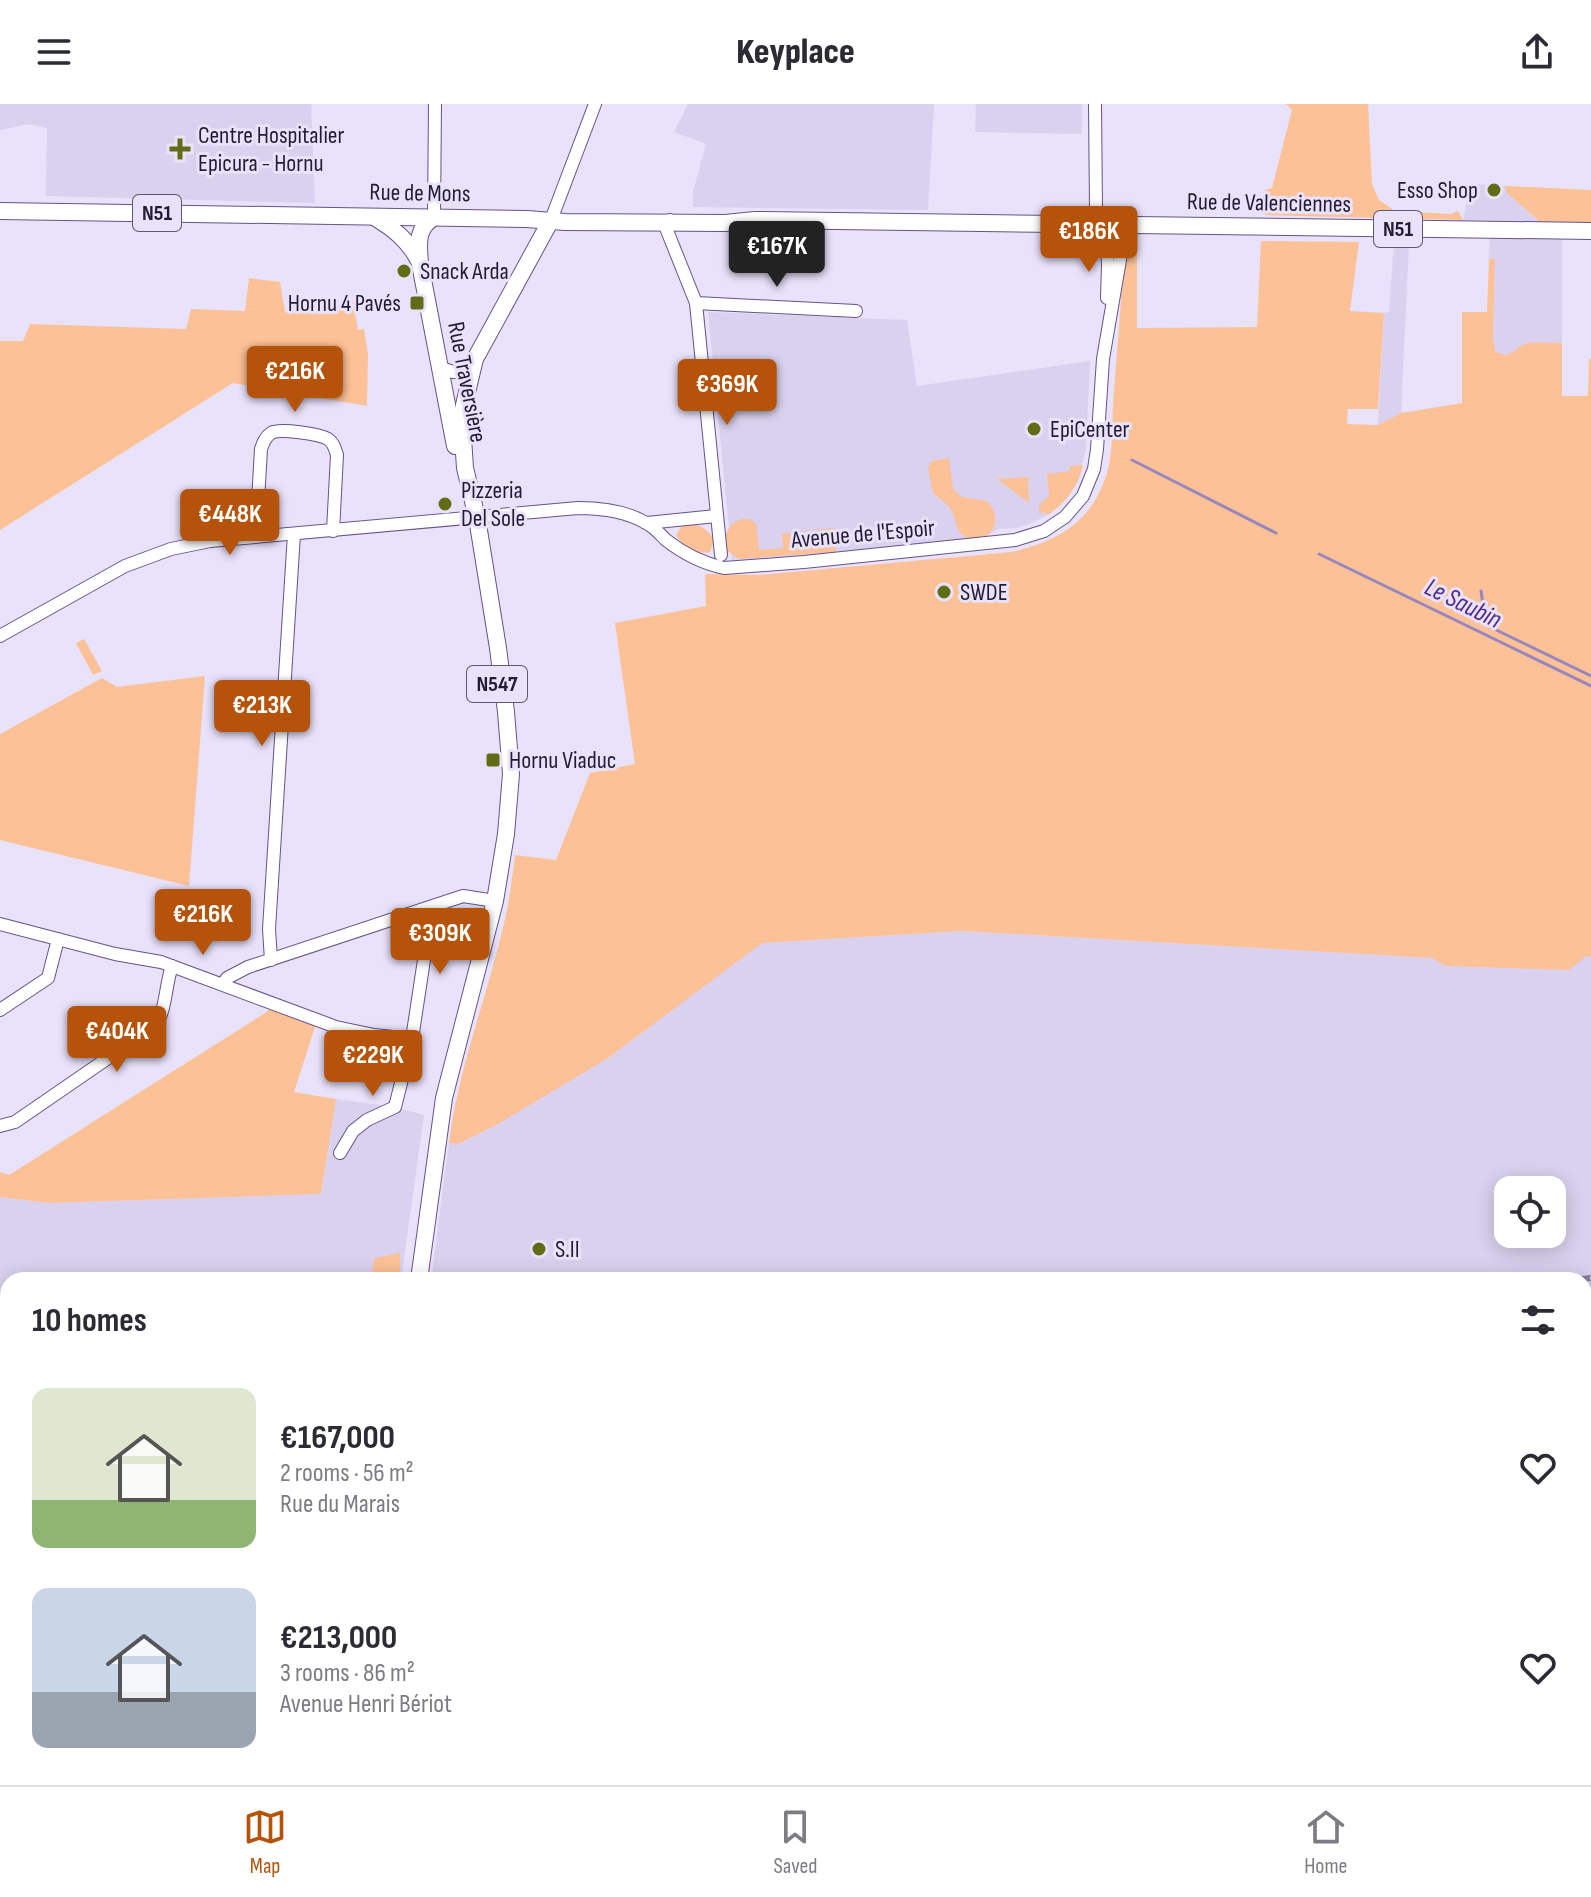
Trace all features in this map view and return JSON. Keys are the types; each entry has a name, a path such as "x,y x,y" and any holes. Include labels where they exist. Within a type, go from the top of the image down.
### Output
{"main road":[{"name":"Rue de Mons","path":"0,211 551,220"},
{"name":"Rue de Valenciennes","path":"551,220 567,214 723,214 755,220"},
{"name":"Rue Traversière","path":"372,216 401,235 420,264"},
{"name":"Rue Traversière","path":"434,217 423,225 420,234 420,264 458,461 473,518"},
{"name":"Rue de Valenciennes","path":"551,220 1591,231"},
{"name":"N547","path":"416,1272 442,1076 492,900 502,789 502,735 494,656 465,468 462,423 475,359 551,220"}],"street":[{"path":"434,217 435,104"},
{"path":"551,220 595,104"},
{"path":"1095,104 1096,209 1106,225 1106,307 1109,320"},
{"path":"703,214 665,223 696,303 721,555"},
{"path":"1109,320 1126,225"},
{"path":"696,303 856,311"},
{"name":"Avenue de l'Espoir","path":"0,636 125,566 171,549 210,541 578,508 618,512 647,523 687,555 724,568 1015,540 1044,531 1065,517 1087,488 1097,449 1109,320"},
{"path":"441,368 471,372"},
{"path":"256,537 261,449 265,438 274,431 326,438 334,445 337,455 333,531"},
{"path":"647,523 716,516"},
{"path":"271,960 269,929 294,534"},
{"path":"223,984 234,973 463,896 492,900"},
{"path":"340,1153 353,1131 367,1120 395,1107 412,1039 432,907"},
{"path":"0,924 172,966 336,1027 412,1039"},
{"path":"0,1010 48,978 58,939"},
{"path":"0,1126 15,1122 156,1025 164,1011 172,966"}],"shaded area":[{"name":"Centre Hospitalier Epicura - Hornu","path":"0,104 311,104 315,203 46,196 47,128 29,124 0,130"},
{"path":"688,104 934,104 928,210 693,207 693,192 706,144 674,132"},
{"path":"976,104 1082,104 1082,134 975,132"},
{"path":"1286,104 1368,104 1372,184 1379,200 1395,211 1451,214 1458,211 1463,220 1265,215 1265,190 1272,188 1292,110"},
{"path":"1469,184 1506,186 1507,192 1537,220 1562,231 1562,343 1525,344 1511,355 1503,356 1495,351 1495,259 1489,259 1490,230 1462,230"},
{"path":"1506,186 1591,190 1591,231 1537,231 1537,219 1506,192"},
{"path":"1261,241 1359,242 1350,311 1384,313 1378,409 1348,409 1347,424 1378,425 1401,413 1462,403 1462,312 1487,312 1489,259 1495,259 1495,351 1506,355 1524,344 1562,343 1562,396 1588,396 1591,359 1591,956 1569,970 1446,966 1432,958 962,931 762,943 608,1058 498,1124 458,1144 449,1143 466,1061 505,919 515,855 556,860 590,773 635,764 615,623 706,606 705,574 759,575 1012,552 1058,535 1082,517 1107,473 1123,277 1131,244 1137,244 1137,328 1257,327"},
{"path":"1394,243 1409,243 1401,413 1378,425 1384,313 1389,312"},
{"path":"249,278 280,282 285,312 353,302 358,330 364,329 368,354 367,406 233,383 0,530 0,341 23,341 30,324 186,329 191,309 245,311"},
{"path":"708,312 907,320 917,386 1090,361 1086,448 1078,482 1066,499 1048,515 1017,528 999,529 982,538 732,560"},
{"path":"949,458 953,489 962,497 986,501 995,515 992,530 982,538 962,535 949,507 933,493 928,468 932,461"},
{"path":"1083,465 1066,499 1048,515 1045,512 1040,514 1039,505 1049,496 1047,474 1070,471 1070,466"},
{"path":"1028,477 1029,503 997,479"},
{"path":"742,519 756,523 759,550 783,548 782,534 834,528 836,552 739,559 727,551 725,541 729,528"},
{"path":"694,524 706,530 714,540 710,552 690,549 676,535 682,525"},
{"path":"84,639 102,671 93,675 76,643"},
{"path":"205,676 189,886 0,840 0,734 102,678 117,687"},
{"path":"962,931 1432,958 1447,966 1591,956 1591,1272 432,1272 449,1143 458,1144 608,1058 761,943"},
{"path":"271,1007 316,1024 294,1092 336,1099 321,1194 49,1203 0,1197 0,1172 9,1175"},
{"path":"336,1099 395,1107 424,1115 402,1272 0,1272 0,1197 49,1203 321,1194"},
{"path":"400,1253 400,1272 372,1272 375,1258"}],"waterway":[{"name":"Le Saubin","path":"1132,460 1276,533"},
{"name":"Le Saubin","path":"1319,554 1591,686"},
{"path":"1481,591 1486,625 1591,676"}],"place":[{"name":"Centre Hospitalier Epicura - Hornu","path":"180,149"},
{"name":"Esso Shop","path":"1494,190"},
{"name":"Snack Arda","path":"404,271"},
{"name":"Hornu 4 Pavés","path":"417,303"},
{"name":"EpiCenter","path":"1034,429"},
{"name":"Pizzeria Del Sole","path":"445,504"},
{"name":"SWDE","path":"944,592"},
{"name":"Hornu Viaduc","path":"493,760"},
{"name":"S.II","path":"539,1249"}]}
